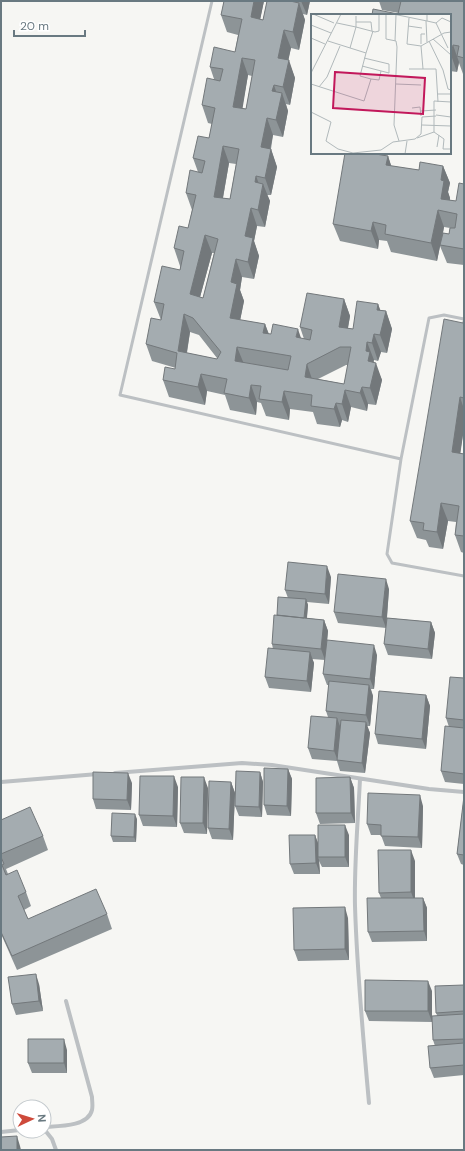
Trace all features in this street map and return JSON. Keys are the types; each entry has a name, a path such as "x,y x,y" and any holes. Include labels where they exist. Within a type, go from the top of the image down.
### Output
{"street":[{"path":"1,782 242,763 272,765 429,789 464,792"},
{"path":"360,779 355,875 358,982 369,1103"},
{"path":"52,1127 78,1124 92,1111 92,1097 66,1001"},
{"path":"1,1132 12,1131"},
{"path":"52,1139 56,1150"}],"lane":[{"path":"212,1 120,395 401,458"},
{"path":"464,319 444,315 429,318 401,458 387,554 392,563 464,576"}],"building":[{"path":"224,1 254,1 251,17 263,20 267,1 290,1 299,3 293,32 284,30 278,58 289,60 283,87 274,85 272,91 282,93 276,120 267,118 261,147 271,149 265,178 256,176 255,182 263,184 258,210 251,208 245,236 253,238 248,262 236,259 231,282 237,284 230,318 265,324 263,333 271,334 273,324 298,329 296,337 310,340 312,330 300,327 307,293 344,299 339,327 353,329 357,301 378,304 377,310 386,311 380,335 374,334 372,343 367,342 366,351 370,352 368,361 376,363 370,388 362,387 360,393 345,390 342,404 336,403 334,409 311,406 312,395 284,391 282,402 259,399 261,386 251,385 249,398 224,393 227,379 201,374 198,387 163,380 165,367 175,369 177,353 146,344 151,318 161,320 164,304 154,302 162,266 180,270 184,251 174,248 179,226 188,228 196,195 186,193 190,170 202,173 205,161 193,158 198,136 209,138 215,108 202,105 207,78 220,81 223,69 210,67 214,47 235,52 242,19 221,15","holes":["242,58 255,60 246,109 233,107","223,146 239,149 230,199 214,197","205,235 218,239 203,298 190,294","184,314 193,318 221,352 217,359 178,351","237,347 291,356 288,370 235,361","340,347 351,347 344,384 305,377 307,364"]},
{"path":"401,1 464,1 464,58 457,56 459,46 453,45 451,55 451,14 398,14"},
{"path":"373,9 398,14 372,14"},
{"path":"345,154 375,154 388,156 386,165 419,170 420,162 443,166 441,180 444,181 441,199 456,201 459,183 464,184 464,249 440,245 443,233 449,234 450,228 455,228 457,214 438,210 431,243 385,234 386,225 373,222 371,231 333,224"},
{"path":"464,317 464,398 460,397 452,452 464,454 464,536 455,535 459,506 441,503 437,532 423,530 424,523 410,521 444,319 463,323"},
{"path":"288,562 327,566 325,594 285,590"},
{"path":"338,574 386,579 382,617 334,612"},
{"path":"278,597 306,599 304,618 277,615"},
{"path":"274,615 324,620 321,649 272,644"},
{"path":"387,618 431,622 428,649 384,644"},
{"path":"327,640 374,645 370,679 323,674"},
{"path":"268,648 310,652 307,681 265,677"},
{"path":"450,677 464,678 464,720 446,718"},
{"path":"329,681 369,685 366,715 326,711"},
{"path":"379,691 426,695 422,739 375,734"},
{"path":"311,716 337,718 334,751 308,748"},
{"path":"341,720 366,722 362,763 337,760"},
{"path":"445,726 464,728 464,774 441,771"},
{"path":"264,768 288,769 287,806 264,805"},
{"path":"236,771 260,772 259,807 235,806"},
{"path":"93,772 128,773 127,800 93,799"},
{"path":"140,776 174,776 173,816 139,815"},
{"path":"181,777 204,777 203,823 180,823"},
{"path":"350,777 351,813 316,813 316,778"},
{"path":"209,781 231,782 229,829 208,828"},
{"path":"368,793 420,795 418,837 381,836 381,825 367,824"},
{"path":"464,796 464,855 457,854"},
{"path":"30,807 43,836 1,854 1,820"},
{"path":"112,813 135,814 134,837 111,836"},
{"path":"318,825 345,825 345,857 318,857"},
{"path":"289,835 315,835 316,863 290,864"},
{"path":"378,850 411,850 411,892 379,893"},
{"path":"1,857 6,875 17,870 26,892 18,896 28,919 96,889 107,914 12,956 1,932"},
{"path":"367,898 423,898 424,931 368,932"},
{"path":"345,907 345,949 294,950 293,908"},
{"path":"36,974 39,1001 12,1004 8,977"},
{"path":"365,980 428,981 428,1011 365,1011"},
{"path":"464,985 464,1011 436,1013 435,986"},
{"path":"464,1014 464,1039 433,1040 432,1016"},
{"path":"28,1039 64,1039 64,1063 28,1063"},
{"path":"464,1043 464,1065 430,1068 428,1046"},
{"path":"12,1136 12,1139 17,1139 17,1150 1,1150 1,1137"}]}
